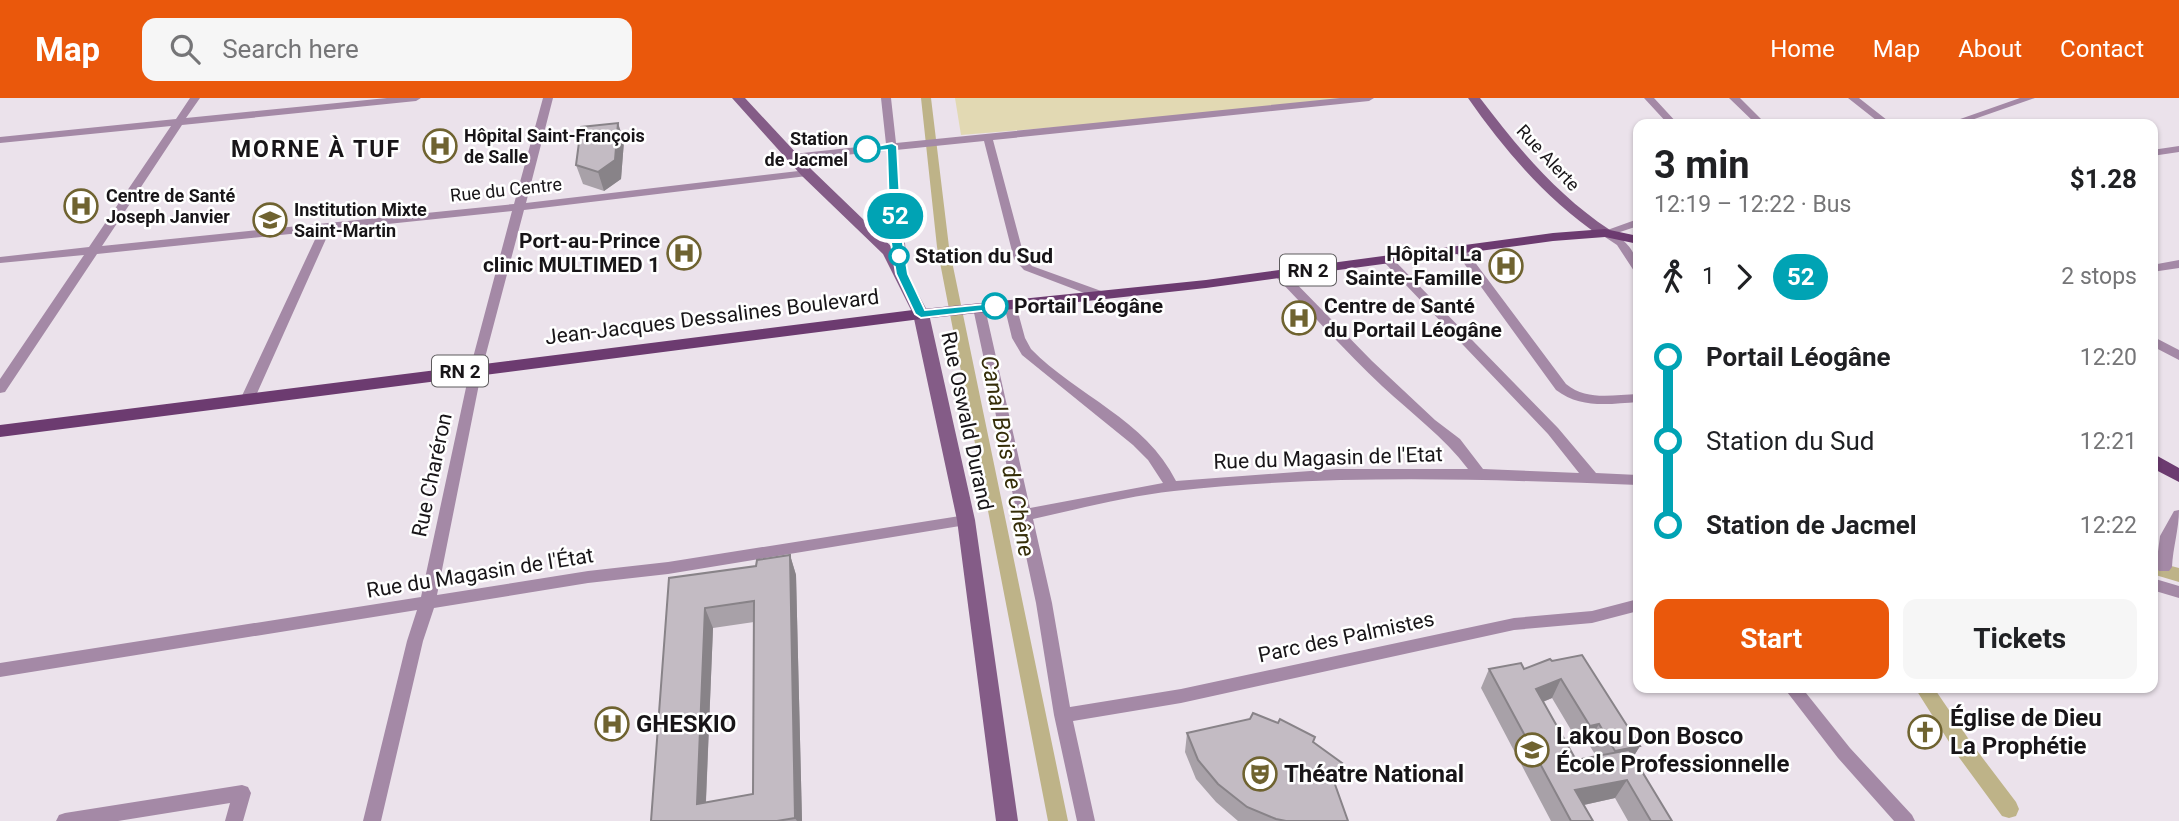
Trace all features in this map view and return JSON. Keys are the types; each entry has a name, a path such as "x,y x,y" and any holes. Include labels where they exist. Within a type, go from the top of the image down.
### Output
{"main road":[{"name":"Rue Oswald Durand","path":"738,98 807,173 890,252 927,314 965,520 1007,821"},
{"name":"Rue Alerte","path":"1474,98 1514,152 1581,219 1605,233"},
{"name":"Jean-Jacques Dessalines Boulevard","path":"0,432 476,369 1280,274 1553,237 1605,233 1633,239"},
{"path":"2158,463 2179,476"}],"street":[{"path":"0,388 195,98"},
{"path":"0,140 416,98"},
{"name":"Rue Charéron","path":"372,821 415,641 428,602 476,369 548,98"},
{"path":"886,98 892,146 896,237 902,274"},
{"path":"793,157 1369,98"},
{"path":"1649,98 1668,119"},
{"path":"1734,98 1756,119"},
{"path":"1853,98 1881,119"},
{"path":"1966,119 2030,98"},
{"path":"988,138 1018,257 1028,268 1100,295"},
{"path":"2158,152 2176,151"},
{"name":"Rue du Centre","path":"0,260 518,207 807,173"},
{"path":"1605,233 1633,224"},
{"path":"247,400 326,227"},
{"path":"1605,233 1621,243 1633,261"},
{"path":"1461,250 1571,397 1586,400 1633,398"},
{"path":"1388,260 1553,431 1590,476"},
{"path":"2158,269 2179,264"},
{"path":"1280,274 1367,365 1430,423 1455,442 1479,474"},
{"path":"1010,304 1020,342 1033,358 1122,429 1157,461 1167,473 1172,486"},
{"path":"978,308 1044,603 1063,715 1086,821"},
{"path":"2158,344 2179,356"},
{"name":"Rue du Magasin de l'Etat","path":"1023,515 1172,486 1337,474 1590,476 1633,480"},
{"path":"2164,567 2167,536 2179,515"},
{"name":"Rue du Magasin de l'État","path":"0,670 965,520"},
{"path":"2158,586 2179,592"},
{"name":"Parc des Palmistes","path":"1063,715 1181,696 1514,624 1592,617 1633,605"},
{"path":"1796,693 1844,753 1906,821"},
{"path":"65,821 242,793 234,821"}],"shaded area":[{"path":"955,98 1357,98 1238,112 961,135"}],"building":[{"path":"618,123 615,160 598,172 576,165 581,127"},
{"path":"790,555 795,818 777,821 651,821 669,578 756,566 757,560","holes":["754,601 753,794 697,804 705,608"]},
{"path":"1582,655 1640,746 1615,751 1599,724 1590,726 1561,679 1536,689 1576,760 1629,750 1672,821 1651,821 1627,780 1575,790 1593,821 1571,821 1489,669 1521,663 1524,669 1550,659 1552,661"},
{"name":"Théatre National","path":"1253,713 1278,723 1280,719 1315,737 1313,742 1342,763 1332,776 1348,821 1276,819 1247,807 1218,784 1198,760 1187,733 1250,719"}],"waterway":[{"name":"Canal Bois de Chêne","path":"926,98 943,247 1058,821"},
{"path":"2158,569 2179,575"},
{"path":"1927,693 2009,809"}],"bus line":[{"name":"52","path":"867,149 892,146 896,237 902,274 921,314 995,306"}],"place":[{"name":"Hôpital Saint-François de Salle","path":"440,146"},
{"name":"Station de Jacmel","path":"867,149"},
{"name":"Centre de Santé Joseph Janvier","path":"81,206"},
{"name":"Institution Mixte Saint-Martin","path":"270,220"},
{"name":"Port-au-Prince clinic MULTIMED 1","path":"684,253"},
{"name":"Station du Sud","path":"899,256"},
{"name":"Hôpital La Sainte-Famille","path":"1506,266"},
{"name":"Portail Léogâne","path":"995,306"},
{"name":"Centre de Santé du Portail Léogâne","path":"1299,318"},
{"name":"GHESKIO","path":"612,724"},
{"name":"Église de Dieu La Prophétie","path":"1925,732"},
{"name":"Lakou Don Bosco École Professionnelle","path":"1532,750"},
{"name":"Théatre National","path":"1260,774"}],"district":[{"name":"MORNE À TUF","path":"316,149"}]}
